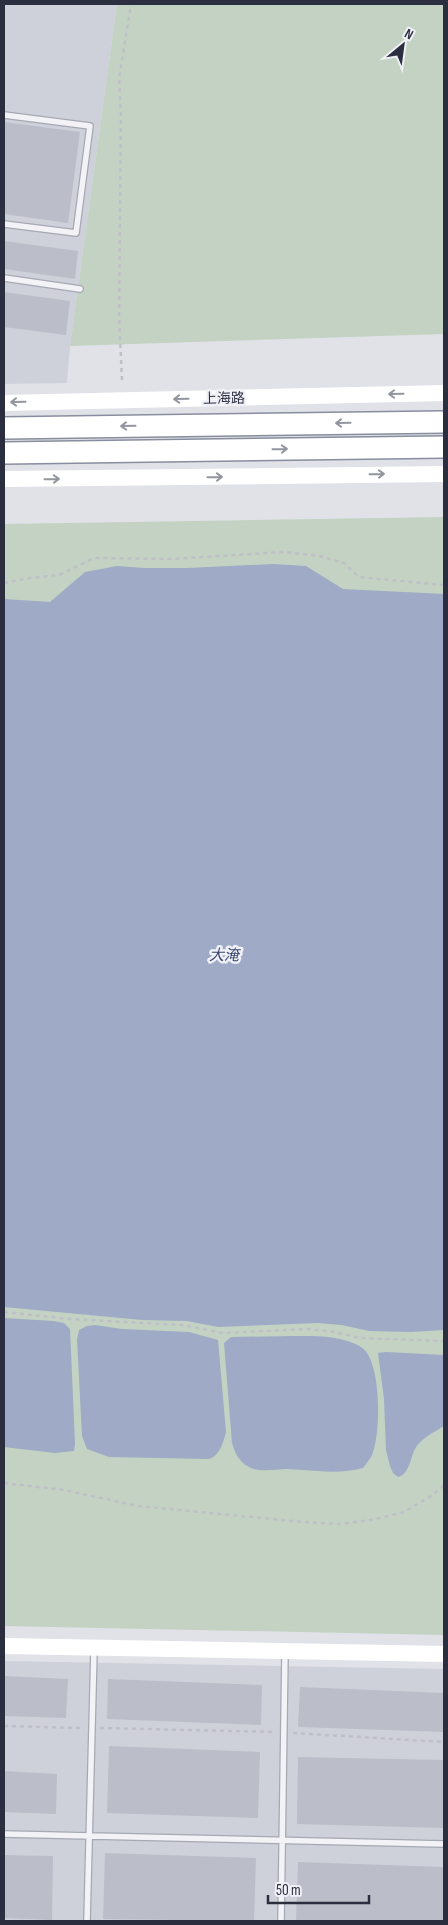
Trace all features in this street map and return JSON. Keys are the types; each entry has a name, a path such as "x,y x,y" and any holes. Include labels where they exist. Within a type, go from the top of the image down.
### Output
{"highway":[{"name":"上海路","path":"4,428 444,422"},
{"path":"4,453 444,447"}],"main road":[{"name":"上海路","path":"4,403 444,393"},
{"path":"4,480 444,474"},
{"path":"4,1646 444,1654"}],"lane":[{"path":"4,115 90,126 76,233 4,224"},
{"path":"4,278 80,289"},
{"path":"87,1921 94,1648"},
{"path":"282,1921 285,1651"},
{"path":"4,1834 444,1844"}],"path":[{"path":"122,380 119,316 121,115 119,79 131,4"},
{"path":"4,584 30,578 59,575 94,558 173,559 285,552 319,556 344,563 359,577 444,585"},
{"path":"4,1312 182,1325 222,1333 308,1330 335,1332 360,1338 444,1342"},
{"path":"4,1483 64,1490 138,1506 338,1524 371,1520 404,1512 433,1495 444,1485"},
{"path":"4,1726 284,1732 444,1742"}],"shaded area":[{"path":"4,4 117,4 70,346 67,383 4,384"},
{"path":"4,1661 444,1669 444,1921 4,1921"}],"green space":[{"path":"117,4 444,4 444,334 70,346"},
{"name":"大淹","path":"444,517 444,1635 4,1626 4,524"}],"water":[{"name":"大淹","path":"273,564 306,566 343,589 444,594 444,1330 411,1332 369,1331 342,1325 318,1323 218,1327 187,1321 142,1320 4,1307 4,599 50,602 85,572 117,566 187,568"},
{"path":"4,1318 53,1321 64,1323 70,1329 74,1451 55,1453 4,1447"},
{"path":"95,1325 122,1329 189,1332 218,1340 226,1432 216,1455 209,1459 109,1457 87,1449 82,1436 77,1339 79,1330"},
{"path":"310,1336 345,1340 361,1347 368,1355 373,1366 378,1398 377,1431 372,1455 363,1468 353,1470 334,1472 253,1469 240,1460 232,1443 224,1343 231,1337"},
{"path":"378,1353 444,1355 444,1426 419,1443 407,1470 398,1477 393,1473 386,1450 384,1399"}],"building":[{"path":"4,122 80,132 68,223 4,214"},
{"path":"4,241 78,251 75,279 4,269"},
{"path":"4,292 70,301 66,335 4,327"},
{"path":"4,1676 68,1679 66,1718 4,1716"},
{"path":"108,1679 262,1685 261,1725 107,1719"},
{"path":"300,1687 444,1693 444,1732 298,1727"},
{"path":"109,1746 260,1752 258,1818 107,1813"},
{"path":"298,1757 444,1760 444,1828 297,1824"},
{"path":"4,1771 57,1774 56,1814 4,1812"},
{"path":"105,1853 256,1858 254,1921 103,1919"},
{"path":"4,1855 53,1856 52,1920 4,1918"},
{"path":"298,1862 444,1867 444,1921 296,1921"}]}
